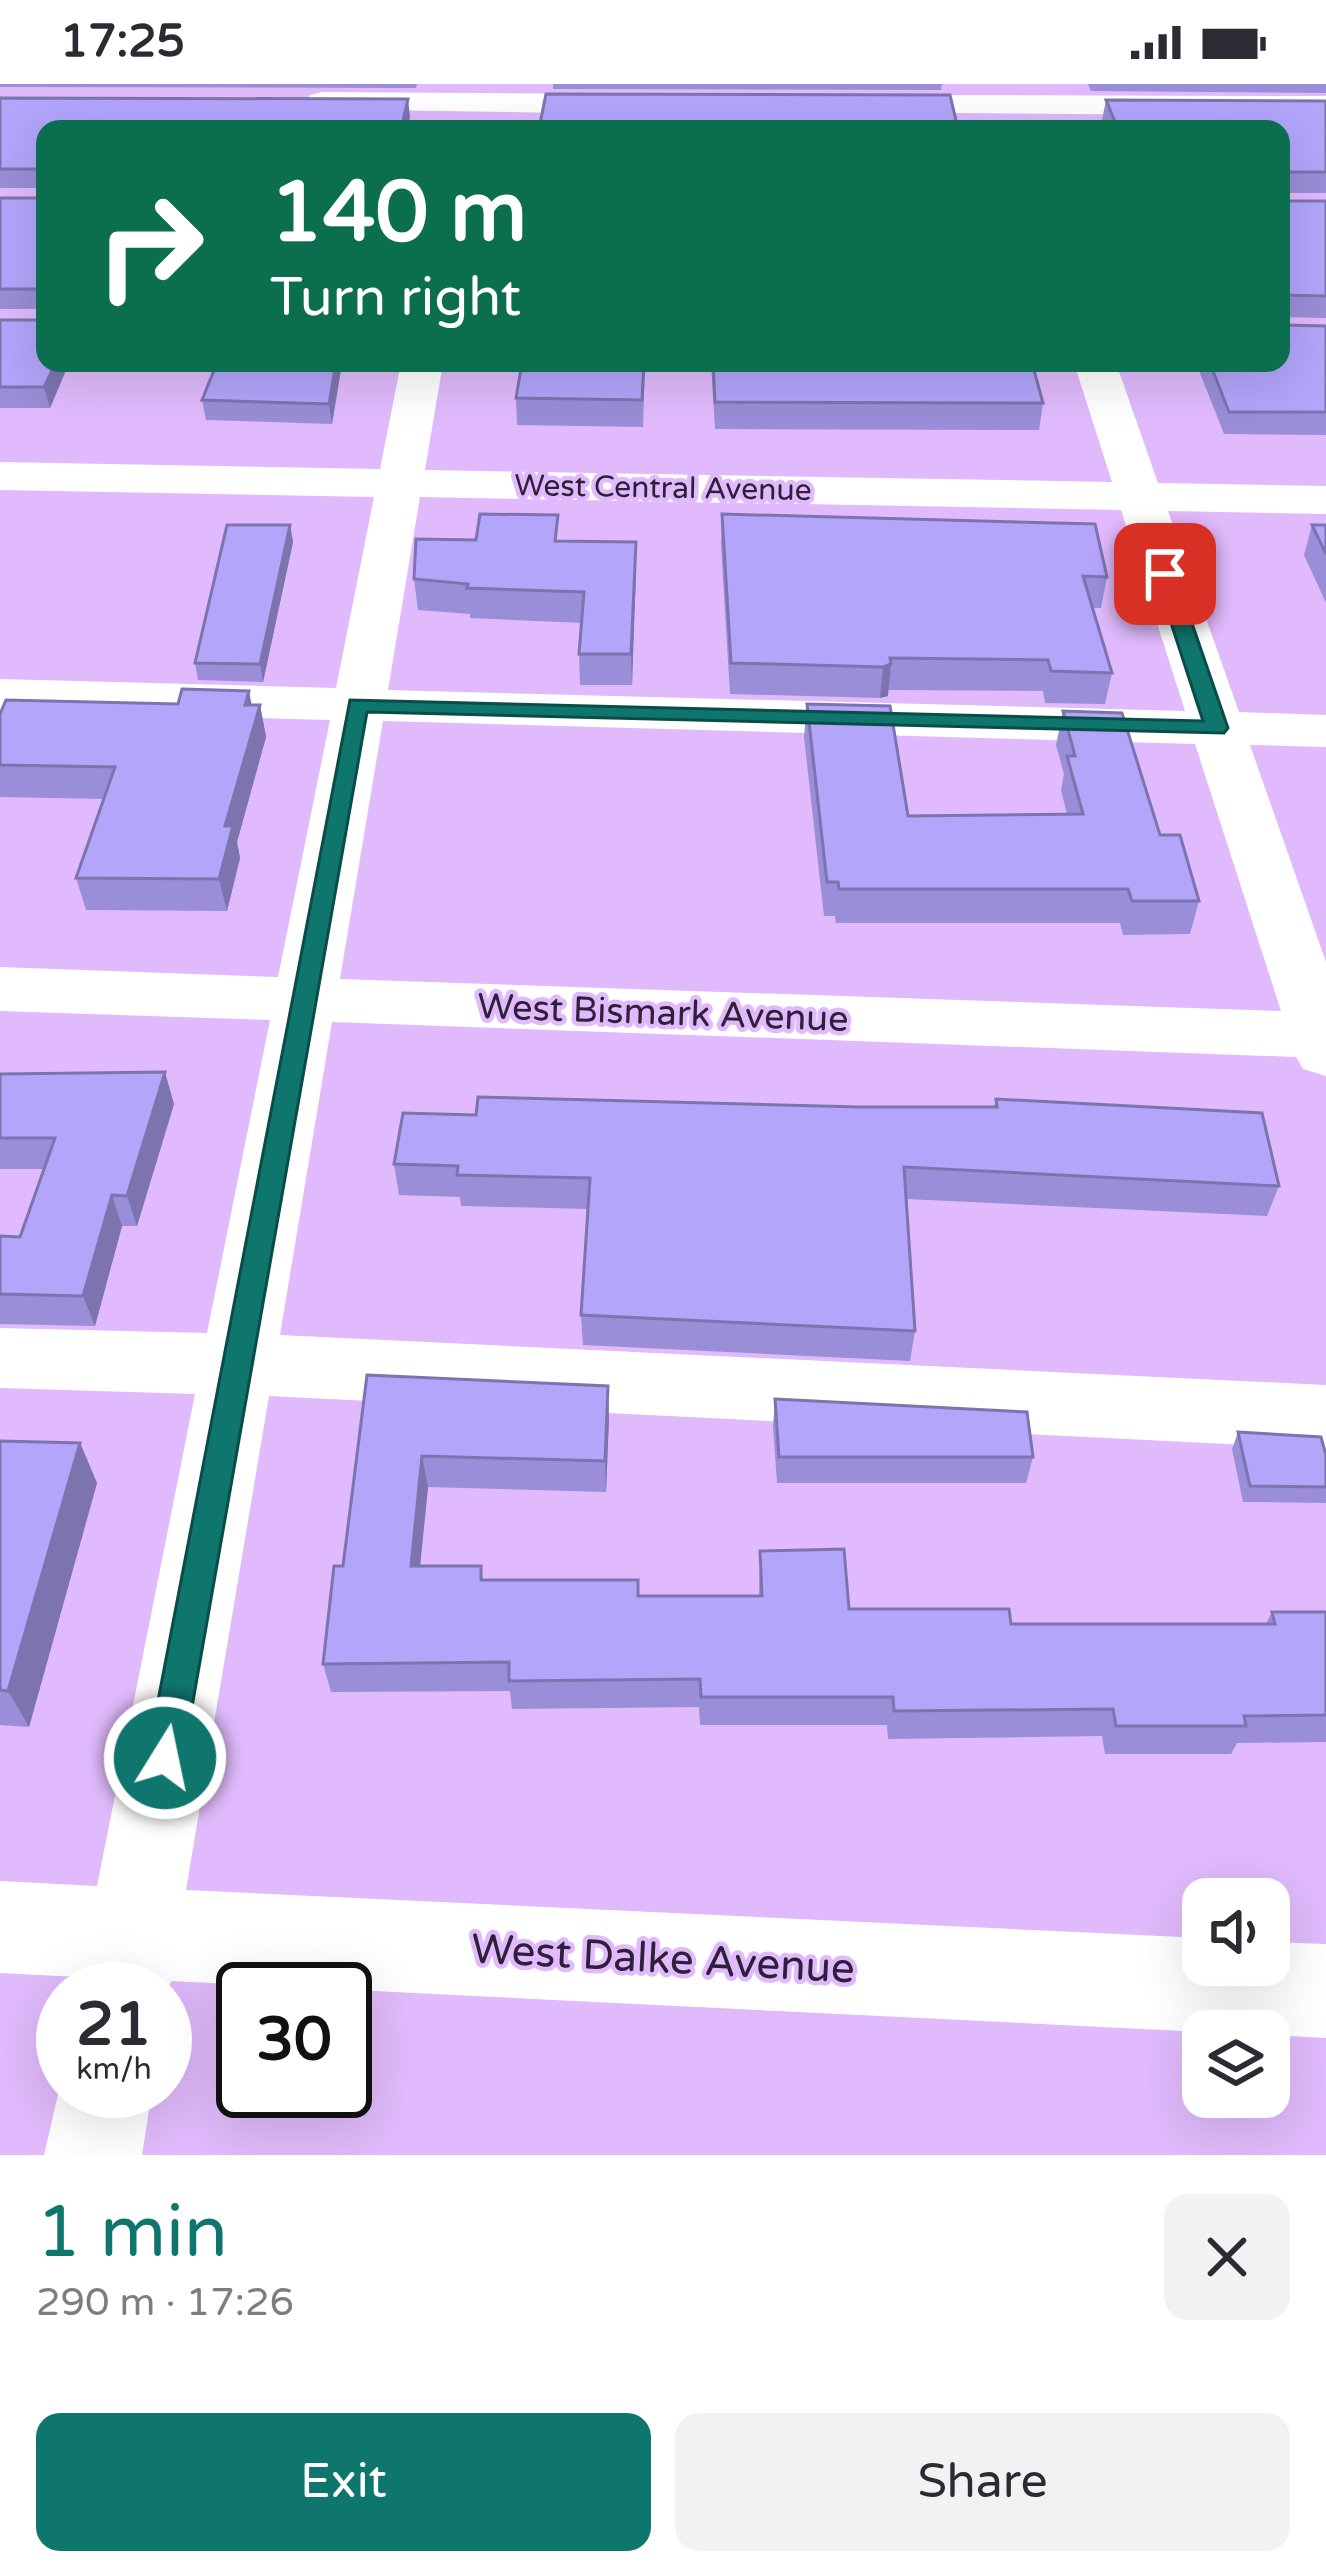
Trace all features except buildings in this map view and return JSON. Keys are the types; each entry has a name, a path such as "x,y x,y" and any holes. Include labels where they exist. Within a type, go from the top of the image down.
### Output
{"street":[{"path":"284,102 662,104"},
{"path":"829,105 1326,106"},
{"path":"128,1961 420,372"},
{"path":"1098,372 1324,1041"},
{"name":"West Central Avenue","path":"0,476 1326,500"},
{"path":"0,695 1326,730"},
{"name":"West Bismark Avenue","path":"0,989 1324,1041"},
{"path":"0,1358 237,1364 1326,1417"},
{"name":"West Dalke Avenue","path":"0,1927 128,1961 1326,1991"},
{"path":"93,2155 99,2118"}],"route":[{"path":"165,1758 358,705 1216,728 1165,574"}]}
